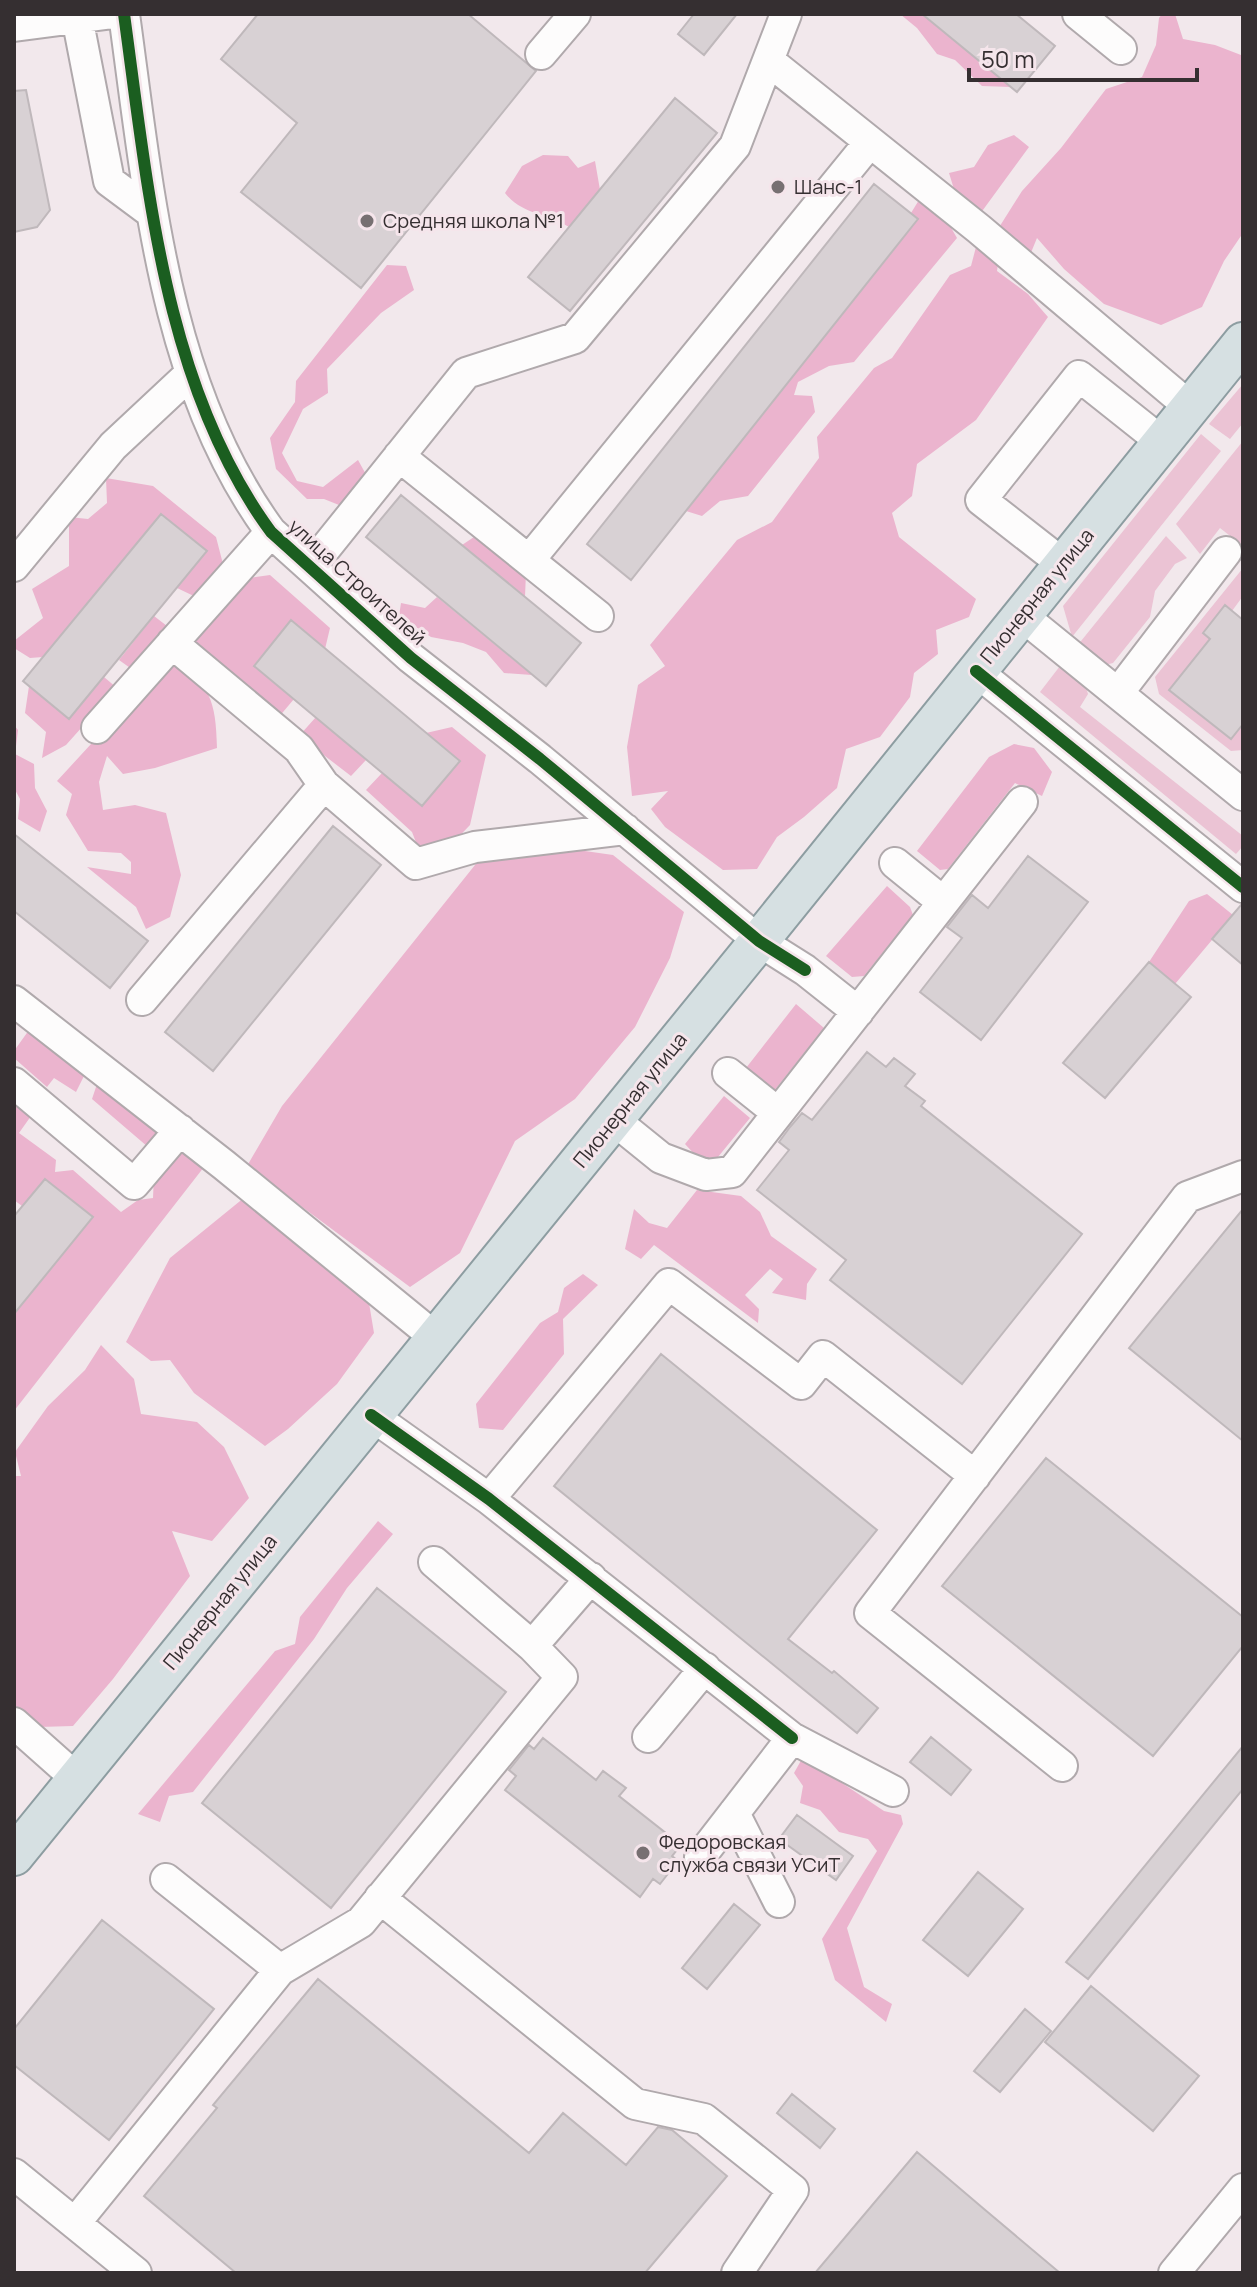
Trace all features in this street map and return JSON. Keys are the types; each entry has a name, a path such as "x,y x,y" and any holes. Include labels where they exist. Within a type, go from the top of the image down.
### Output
{"main road":[{"name":"Пионерная улица","path":"14,1856 1243,342"}],"street":[{"name":"улица Строителей","path":"124,14 152,213 190,374 212,432 271,532 411,658 540,759 759,941 805,970 858,1012"},
{"path":"541,54 575,14"},
{"path":"311,566 466,373 575,338 735,146 786,14"},
{"path":"1078,14 1121,49"},
{"path":"14,26 92,16 109,181 152,213"},
{"path":"769,61 979,229 1190,407"},
{"path":"530,559 870,142"},
{"path":"14,566 113,446 190,374"},
{"path":"1063,564 981,500 1079,376 1162,442"},
{"path":"399,456 598,616"},
{"path":"97,728 271,532"},
{"path":"1118,693 1226,552"},
{"path":"1021,615 1243,795"},
{"path":"172,643 299,749 324,785 416,864 475,847 625,829"},
{"path":"976,671 1240,878"},
{"path":"142,1000 324,785"},
{"path":"614,1120 661,1158 706,1175 732,1172 1022,802"},
{"path":"895,863 943,902"},
{"path":"19,1013 180,1130 436,1338"},
{"path":"728,1073 778,1113"},
{"path":"14,1083 134,1184 180,1130"},
{"path":"1062,1766 870,1613 1187,1197 1243,1176"},
{"path":"489,1499 669,1284 801,1384 823,1356 975,1476"},
{"path":"371,1415 489,1499 792,1738 893,1791"},
{"path":"75,2223 280,1970 361,1922 562,1677 532,1646 434,1562"},
{"path":"532,1646 591,1578"},
{"path":"648,1737 705,1668"},
{"path":"14,1723 77,1779"},
{"path":"700,1857 792,1738"},
{"path":"734,1813 779,1902"},
{"path":"166,1879 280,1970"},
{"path":"380,1898 635,2104 704,2119 793,2190 737,2273"},
{"path":"14,2174 136,2273"},
{"path":"1174,2273 1243,2189"}],"shaded area":[{"path":"900,14 922,14 1011,87 982,86 955,60 937,54 917,28"},
{"path":"1162,14 1175,14 1183,39 1215,45 1241,55 1243,53 1243,233 1224,261 1202,307 1161,325 1104,304 1064,269 1037,238 1030,255 998,229 1022,191 1061,148 1106,89 1142,77 1156,45"},
{"path":"1014,135 1029,147 980,214 957,199 949,173 974,167 988,145"},
{"path":"543,155 568,156 578,168 595,161 600,190 569,227 519,206 505,193 522,166"},
{"path":"919,200 946,219 957,238 854,362 829,366 798,382 794,395 812,396 815,412 748,496 720,501 702,516 686,511 918,219 911,213"},
{"path":"976,247 999,257 997,271 1028,294 1048,317 976,420 917,464 912,496 892,513 899,537 976,599 969,617 936,630 938,654 914,673 910,697 880,737 846,749 837,788 777,837 757,869 723,870 665,827 651,809 668,791 632,796 627,747 638,685 665,666 650,645 737,540 772,522 819,458 817,437 874,368 892,358 950,275 971,266"},
{"path":"387,265 406,266 414,290 381,313 327,369 328,393 303,409 282,453 297,481 323,487 358,460 368,478 349,509 324,499 307,499 276,469 270,438 295,402 296,381"},
{"path":"1243,384 1243,423 1230,439 1209,424"},
{"path":"1201,434 1221,451 1072,637 1063,606"},
{"path":"1243,441 1243,546 1220,528 1200,554 1176,524"},
{"path":"106,478 153,486 216,537 223,564 198,598 177,588 207,551 161,514 43,657 30,658 14,648 14,641 43,618 32,589 69,566 69,517 88,519 107,503"},
{"path":"1166,536 1187,558 1175,564 1155,591 1150,617 1113,663 1101,666 1077,646"},
{"path":"474,537 495,546 526,572 525,597 462,545"},
{"path":"1243,568 1243,596 1232,611 1225,605 1203,633 1210,639 1169,690 1230,739 1243,724 1243,750 1231,751 1159,694 1155,677"},
{"path":"270,575 330,628 325,649 291,621 254,665 294,699 278,718 186,643 243,579"},
{"path":"437,597 532,675 504,673 486,652 463,643 431,637 399,616 401,603 425,608"},
{"path":"154,616 167,626 133,670 119,660"},
{"path":"172,656 195,676 208,695 215,717 217,748 155,768 123,774 107,756 99,782 103,810 135,805 166,813 181,875 170,917 146,929 136,907 87,867 131,874 131,862 121,853 88,851 66,815 72,794 57,781"},
{"path":"1060,666 1084,681 1088,694 1080,707 1243,836 1243,846 1236,854 1040,692"},
{"path":"104,677 117,688 66,745 42,758 46,732 25,713 29,686 69,719"},
{"path":"316,717 366,760 351,776 299,736"},
{"path":"14,725 18,730 15,754 34,764 35,788 47,811 40,832 18,819 20,799 14,788"},
{"path":"452,727 486,755 470,825 446,850 417,845 412,832 366,790 382,773 421,805 426,733"},
{"path":"1014,744 1034,748 1052,772 1042,796 1015,783 948,869 940,870 917,851 989,757"},
{"path":"557,847 613,855 684,912 670,958 635,1027 575,1099 515,1141 460,1253 410,1287 247,1166 282,1106 479,860"},
{"path":"887,886 910,907 913,915 864,976 852,977 826,956"},
{"path":"1207,894 1233,915 1175,984 1149,962 1189,901"},
{"path":"796,1004 824,1028 774,1091 746,1068"},
{"path":"29,1030 85,1074 76,1092 54,1078 47,1087 14,1058 14,1051"},
{"path":"97,1084 159,1132 148,1147 92,1099"},
{"path":"724,1096 750,1118 713,1163 697,1157 685,1144"},
{"path":"14,1097 31,1116 19,1133 56,1160 55,1172 73,1170 121,1212 138,1200 153,1198 154,1174 174,1152 188,1154 204,1167 14,1411 14,1314 92,1218 45,1179 22,1206 14,1200"},
{"path":"697,1190 741,1196 760,1212 771,1236 817,1269 807,1284 806,1300 772,1293 783,1279 770,1269 745,1295 759,1309 758,1323 654,1245 641,1259 625,1249 634,1209 649,1223 667,1228"},
{"path":"245,1197 369,1303 374,1333 337,1384 265,1446 194,1393 170,1360 151,1361 126,1342 170,1258"},
{"path":"583,1274 598,1285 563,1319 564,1354 503,1430 479,1428 476,1404 540,1323 558,1312 564,1288"},
{"path":"101,1345 134,1379 141,1414 197,1422 224,1447 249,1498 212,1541 172,1531 190,1576 113,1679 73,1726 39,1727 14,1704 14,1476 21,1476 15,1452 48,1406 85,1370"},
{"path":"378,1521 393,1534 347,1588 314,1639 193,1792 169,1796 160,1822 138,1814 275,1651 295,1644 300,1617"},
{"path":"803,1757 884,1811 901,1815 903,1824 847,1928 864,1987 892,2004 886,2022 835,1980 822,1939 877,1851 868,1839 839,1832 820,1810 800,1803 803,1786 794,1773"}],"building":[{"path":"258,14 468,14 536,71 361,288 241,192 297,123 221,59"},
{"path":"694,14 737,14 704,55 678,34"},
{"path":"922,14 1016,14 1055,46 1017,92"},
{"path":"26,90 50,210 37,227 14,232 14,91"},
{"path":"675,98 717,133 570,311 528,277"},
{"path":"874,184 918,219 631,580 587,544"},
{"path":"401,495 581,643 546,686 366,537"},
{"path":"161,514 207,551 69,719 23,681"},
{"path":"1225,605 1243,620 1243,724 1231,739 1169,690 1210,639 1203,633"},
{"path":"291,620 460,761 422,806 254,666"},
{"path":"333,826 381,865 213,1071 165,1032"},
{"path":"14,834 148,941 110,988 14,911"},
{"path":"1028,856 1088,902 981,1040 920,992 962,938 947,927 972,895 988,908"},
{"path":"1243,905 1243,965 1212,939"},
{"path":"1149,962 1191,997 1105,1098 1063,1063"},
{"path":"867,1052 886,1067 894,1058 915,1074 905,1086 925,1101 921,1106 1082,1234 962,1384 830,1280 846,1260 757,1190 789,1150 779,1142 790,1127 802,1113 812,1120"},
{"path":"45,1179 93,1217 14,1314 14,1216"},
{"path":"1243,1209 1243,1441 1129,1348"},
{"path":"661,1354 877,1530 788,1639 832,1673 834,1671 878,1708 857,1733 554,1486"},
{"path":"1046,1458 1243,1617 1243,1646 1153,1756 942,1586"},
{"path":"377,1588 506,1692 331,1908 202,1803"},
{"path":"931,1737 971,1770 951,1795 910,1762"},
{"path":"543,1738 596,1780 603,1771 626,1788 619,1796 681,1845 672,1856 678,1861 660,1884 653,1879 640,1897 505,1790 516,1776 509,1770 529,1745 534,1749"},
{"path":"1243,1746 1243,1789 1088,1979 1066,1962"},
{"path":"797,1815 853,1856 836,1880 779,1839"},
{"path":"978,1872 1023,1909 968,1976 923,1940"},
{"path":"734,1904 760,1925 707,1989 682,1968"},
{"path":"102,1920 214,2009 109,2140 14,2065 14,2029"},
{"path":"318,1979 529,2153 563,2113 626,2165 658,2127 672,2130 727,2176 645,2273 236,2273 144,2196 217,2108 213,2105"},
{"path":"1091,1986 1199,2076 1153,2131 1045,2042"},
{"path":"1025,2009 1051,2031 1000,2092 974,2071"},
{"path":"792,2094 835,2129 820,2148 777,2113"},
{"path":"917,2152 984,2209 1060,2273 815,2273"}],"cycle path":[{"path":"124,14 153,216 166,284 184,350 206,414 235,475 271,532 411,658 540,759 759,941 805,970"},
{"path":"976,671 1243,887"},
{"path":"371,1415 489,1499 792,1738"}],"place":[{"name":"Шанс-1","path":"778,187"},
{"name":"Средняя школа №1","path":"367,221"},
{"name":"Федоровская служба связи УСиТ","path":"643,1853"}]}
